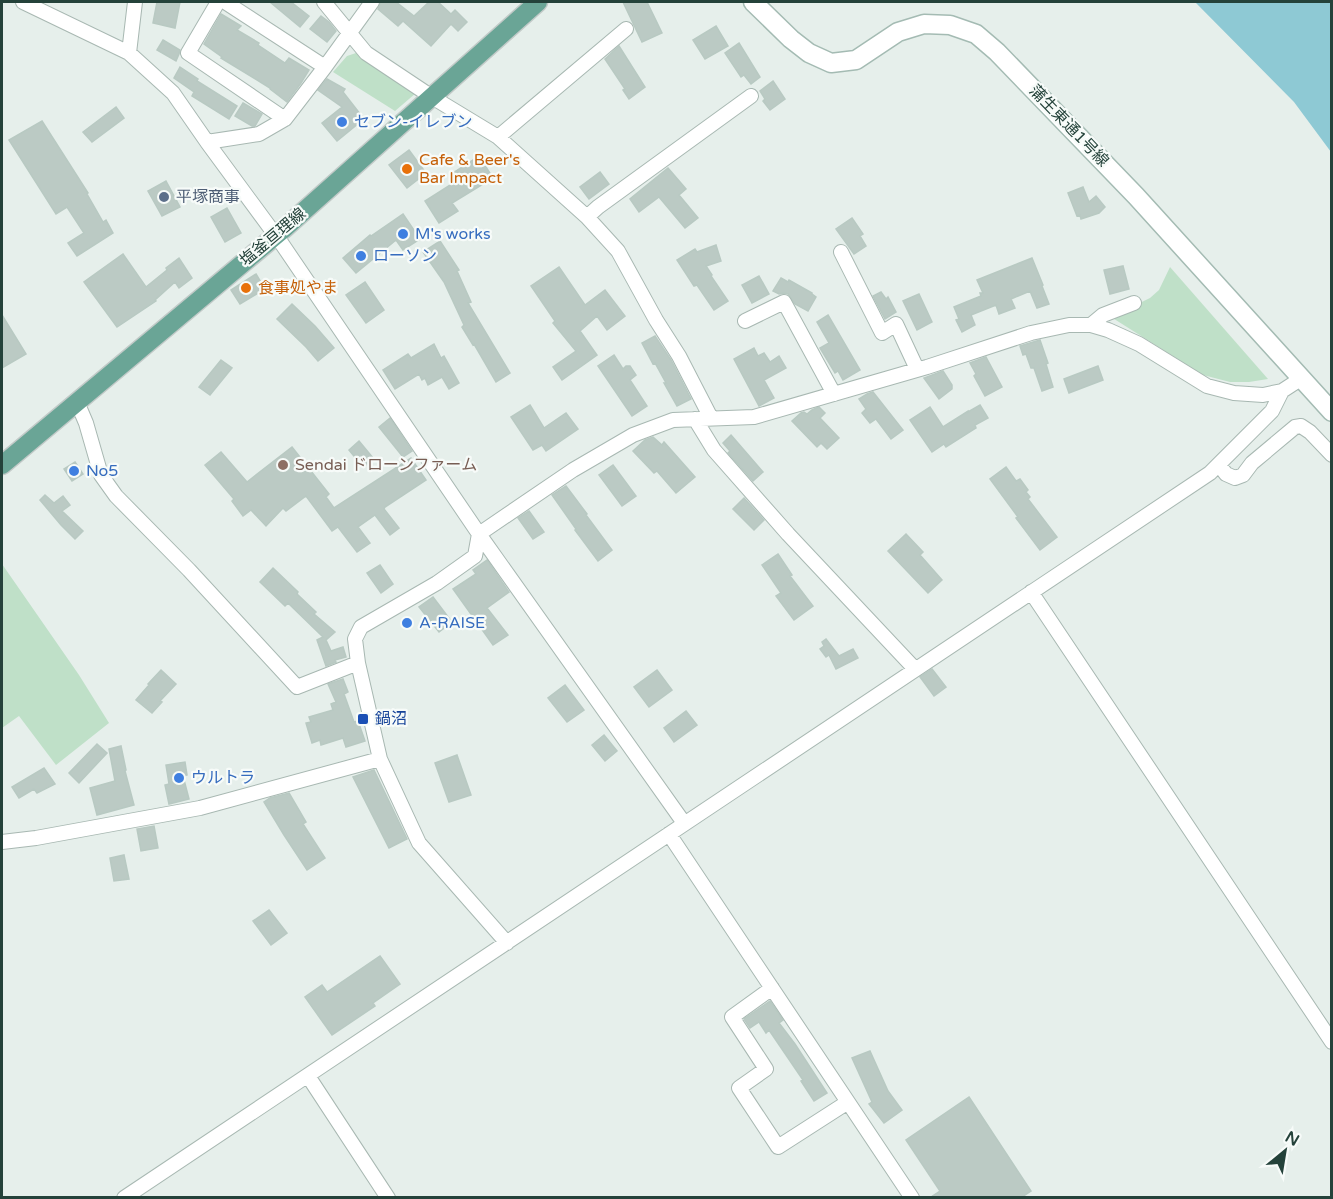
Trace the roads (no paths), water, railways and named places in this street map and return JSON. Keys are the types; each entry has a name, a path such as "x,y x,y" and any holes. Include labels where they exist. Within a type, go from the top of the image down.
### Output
{"main road":[{"name":"塩釜亘理線","path":"2,465 276,235 538,2"}],"street":[{"path":"23,2 129,53 173,93 276,235 479,534 684,823"},
{"path":"129,53 135,2"},
{"path":"218,2 188,52 285,119"},
{"path":"225,2 325,67"},
{"path":"324,2 366,53 498,137 587,217 618,251 656,320 680,356 711,418"},
{"path":"207,142 259,134 285,119 372,2"},
{"name":"蒲生東通1号線","path":"753,2 791,39 809,52 831,63 856,60 898,32 924,24 950,25 976,34 997,52 1136,196 1332,412"},
{"path":"498,137 626,29"},
{"path":"587,217 751,96"},
{"path":"841,252 882,333 896,324 917,369"},
{"path":"745,321 784,302 834,394"},
{"path":"1090,325 1103,315 1134,303"},
{"path":"507,943 419,843 380,759 358,663 355,639 362,627 437,583 475,555 479,534 573,471 633,435 673,420 754,417 1031,333 1069,325 1090,325 1108,330 1139,344 1207,386 1234,393 1263,395 1282,391 1302,378"},
{"path":"124,1197 1210,473 1272,411 1282,391"},
{"path":"77,402 86,423 101,475 116,496 189,570 297,687 358,663"},
{"path":"695,419 721,458 788,534 915,669"},
{"path":"1219,465 1226,474 1235,478 1243,475 1252,464 1295,427 1301,426 1311,432 1332,455"},
{"path":"1031,592 1332,1042"},
{"path":"2,842 36,838 200,808 380,759"},
{"path":"669,834 912,1197"},
{"path":"772,988 732,1017 766,1069 739,1088 745,1098 778,1147 848,1102"},
{"path":"308,1076 388,1197"}],"water":[{"path":"1195,2 1331,2 1331,152 1294,102"}],"place":[{"name":"セブン-イレブン","path":"342,122"},
{"name":"Cafe & Beer's Bar Impact","path":"407,169"},
{"name":"平塚商事","path":"164,197"},
{"name":"M's works","path":"403,234"},
{"name":"ローソン","path":"361,256"},
{"name":"食事処やま","path":"246,288"},
{"name":"Sendai ドローンファーム","path":"283,465"},
{"name":"No5","path":"74,471"},
{"name":"A-RAISE","path":"407,623"},
{"name":"鍋沼","path":"363,719"},
{"name":"ウルトラ","path":"179,778"}]}
